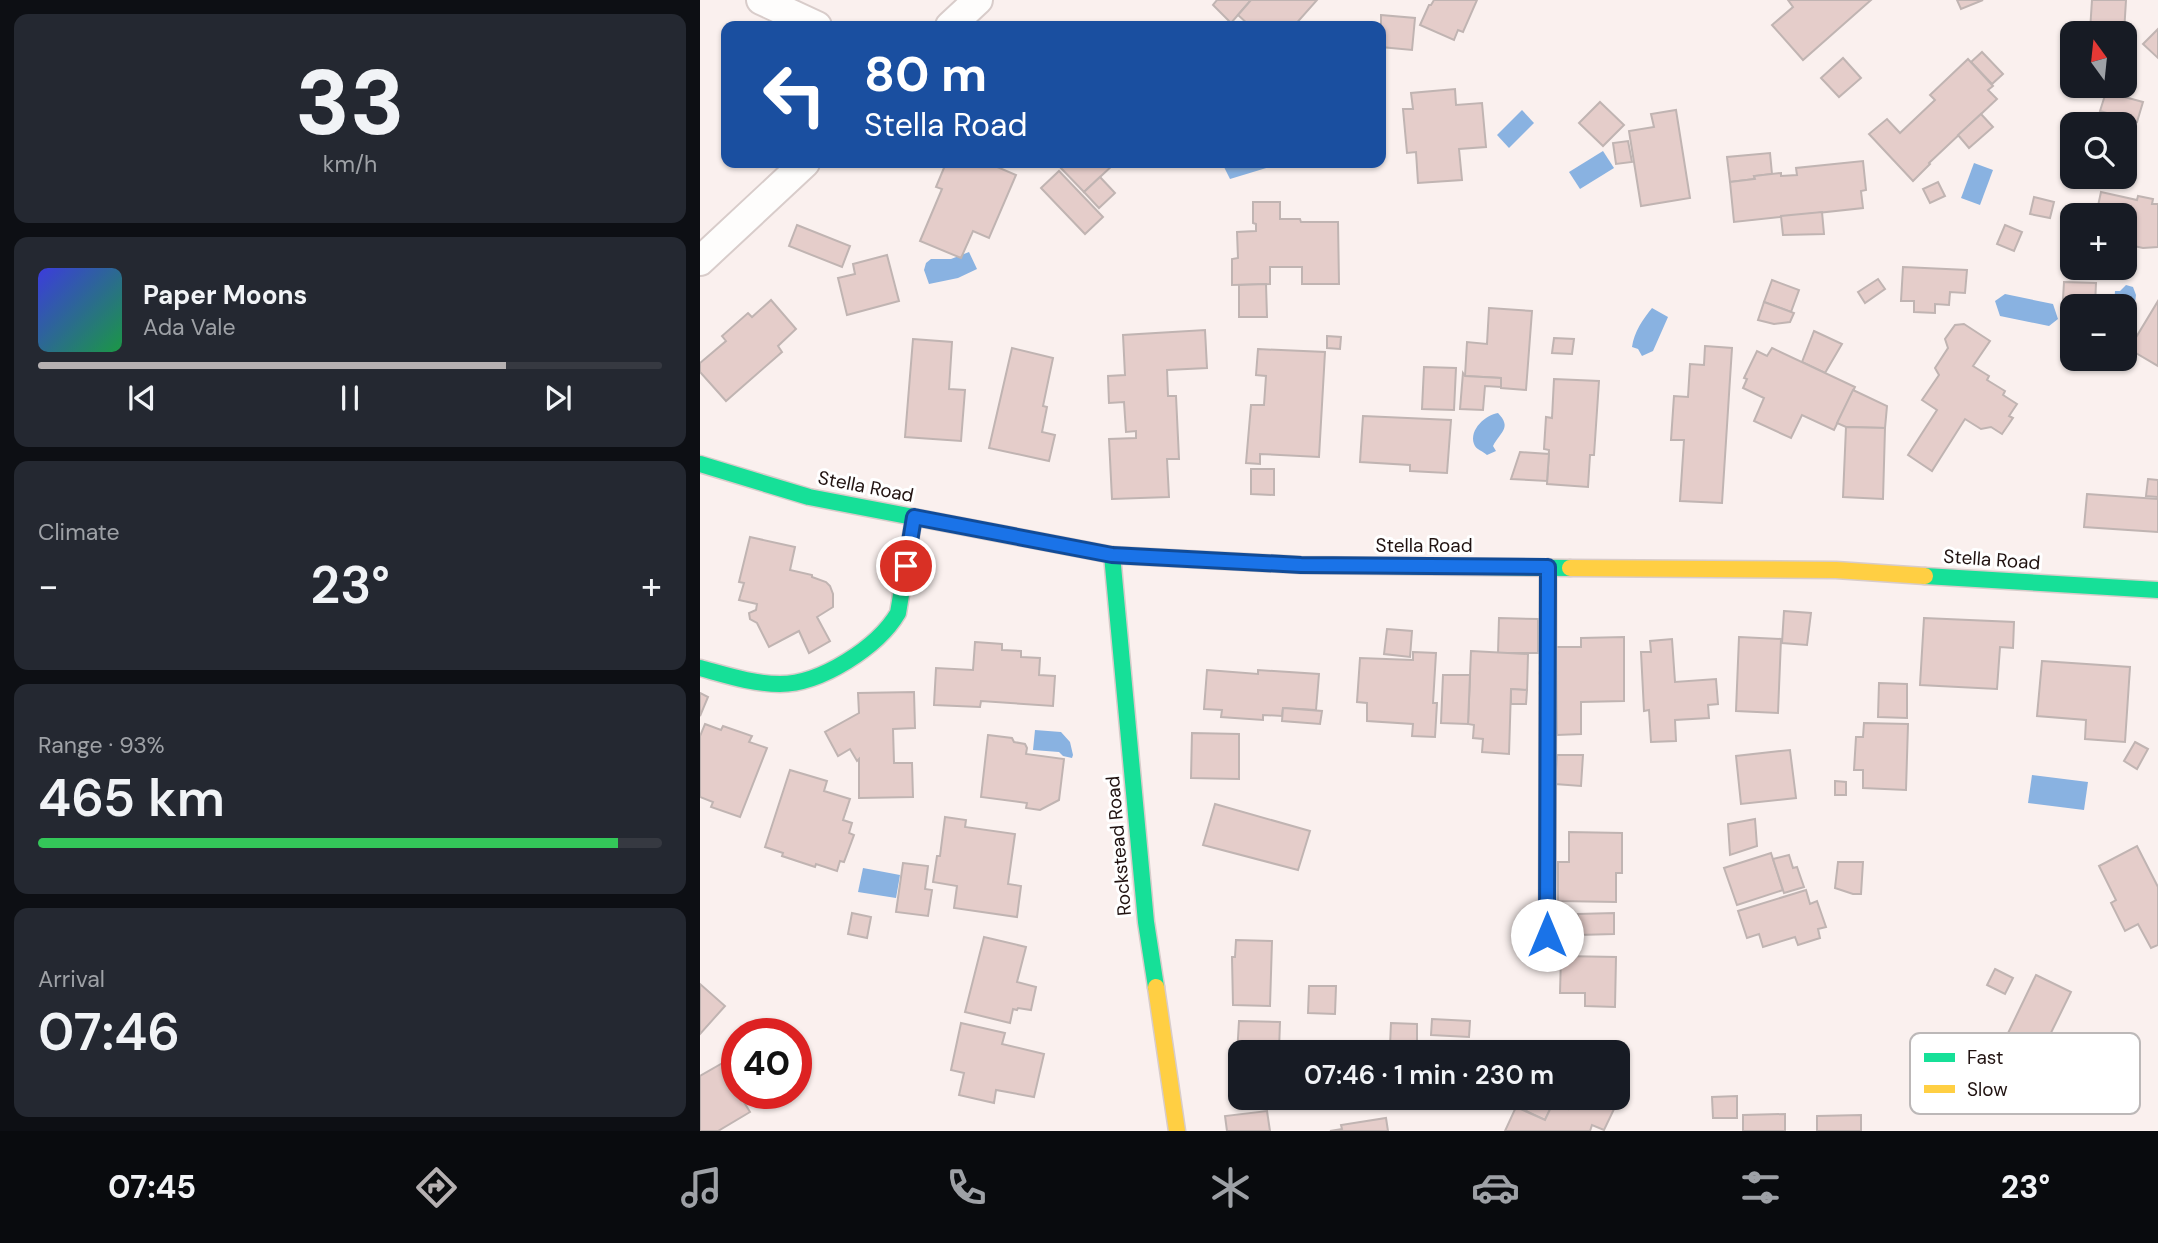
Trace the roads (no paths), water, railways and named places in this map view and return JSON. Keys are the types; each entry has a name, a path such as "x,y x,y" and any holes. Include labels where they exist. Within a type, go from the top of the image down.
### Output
{"main road":[{"name":"Stella Road","path":"700,464 809,497 1112,555 1301,565 1836,570 2158,590"},
{"path":"700,668 759,683 792,684 832,670 872,646 897,615 914,517"},
{"name":"Rockstead Road","path":"1112,555 1146,922 1177,1131"},
{"path":"1547,935 1548,567"}],"street":[{"path":"761,0 806,21"},
{"path":"955,21 978,0"},
{"path":"700,261 800,168"}],"water":[{"path":"1522,110 1534,123 1509,148 1497,135"},
{"path":"1603,151 1614,168 1580,189 1569,172"},
{"path":"1974,163 1993,170 1980,205 1961,198"},
{"path":"1224,168 1266,168 1230,179"},
{"path":"969,252 977,269 958,278 929,284 924,270 931,259 951,259"},
{"path":"2126,285 2133,287 2136,294 2115,294 2115,291 2120,291"},
{"path":"2005,294 2053,304 2058,319 2049,326 2000,316 1995,301"},
{"path":"1652,308 1668,317 1653,351 1642,356 1638,349 1632,347 1633,341 1639,326"},
{"path":"1498,413 1505,426 1493,446 1496,451 1487,455 1475,446 1474,433 1484,420"},
{"path":"1035,730 1061,732 1070,742 1072,758 1059,752 1033,750"},
{"path":"2032,775 2088,782 2084,810 2028,803"},
{"path":"863,868 900,875 896,898 858,892"}]}
